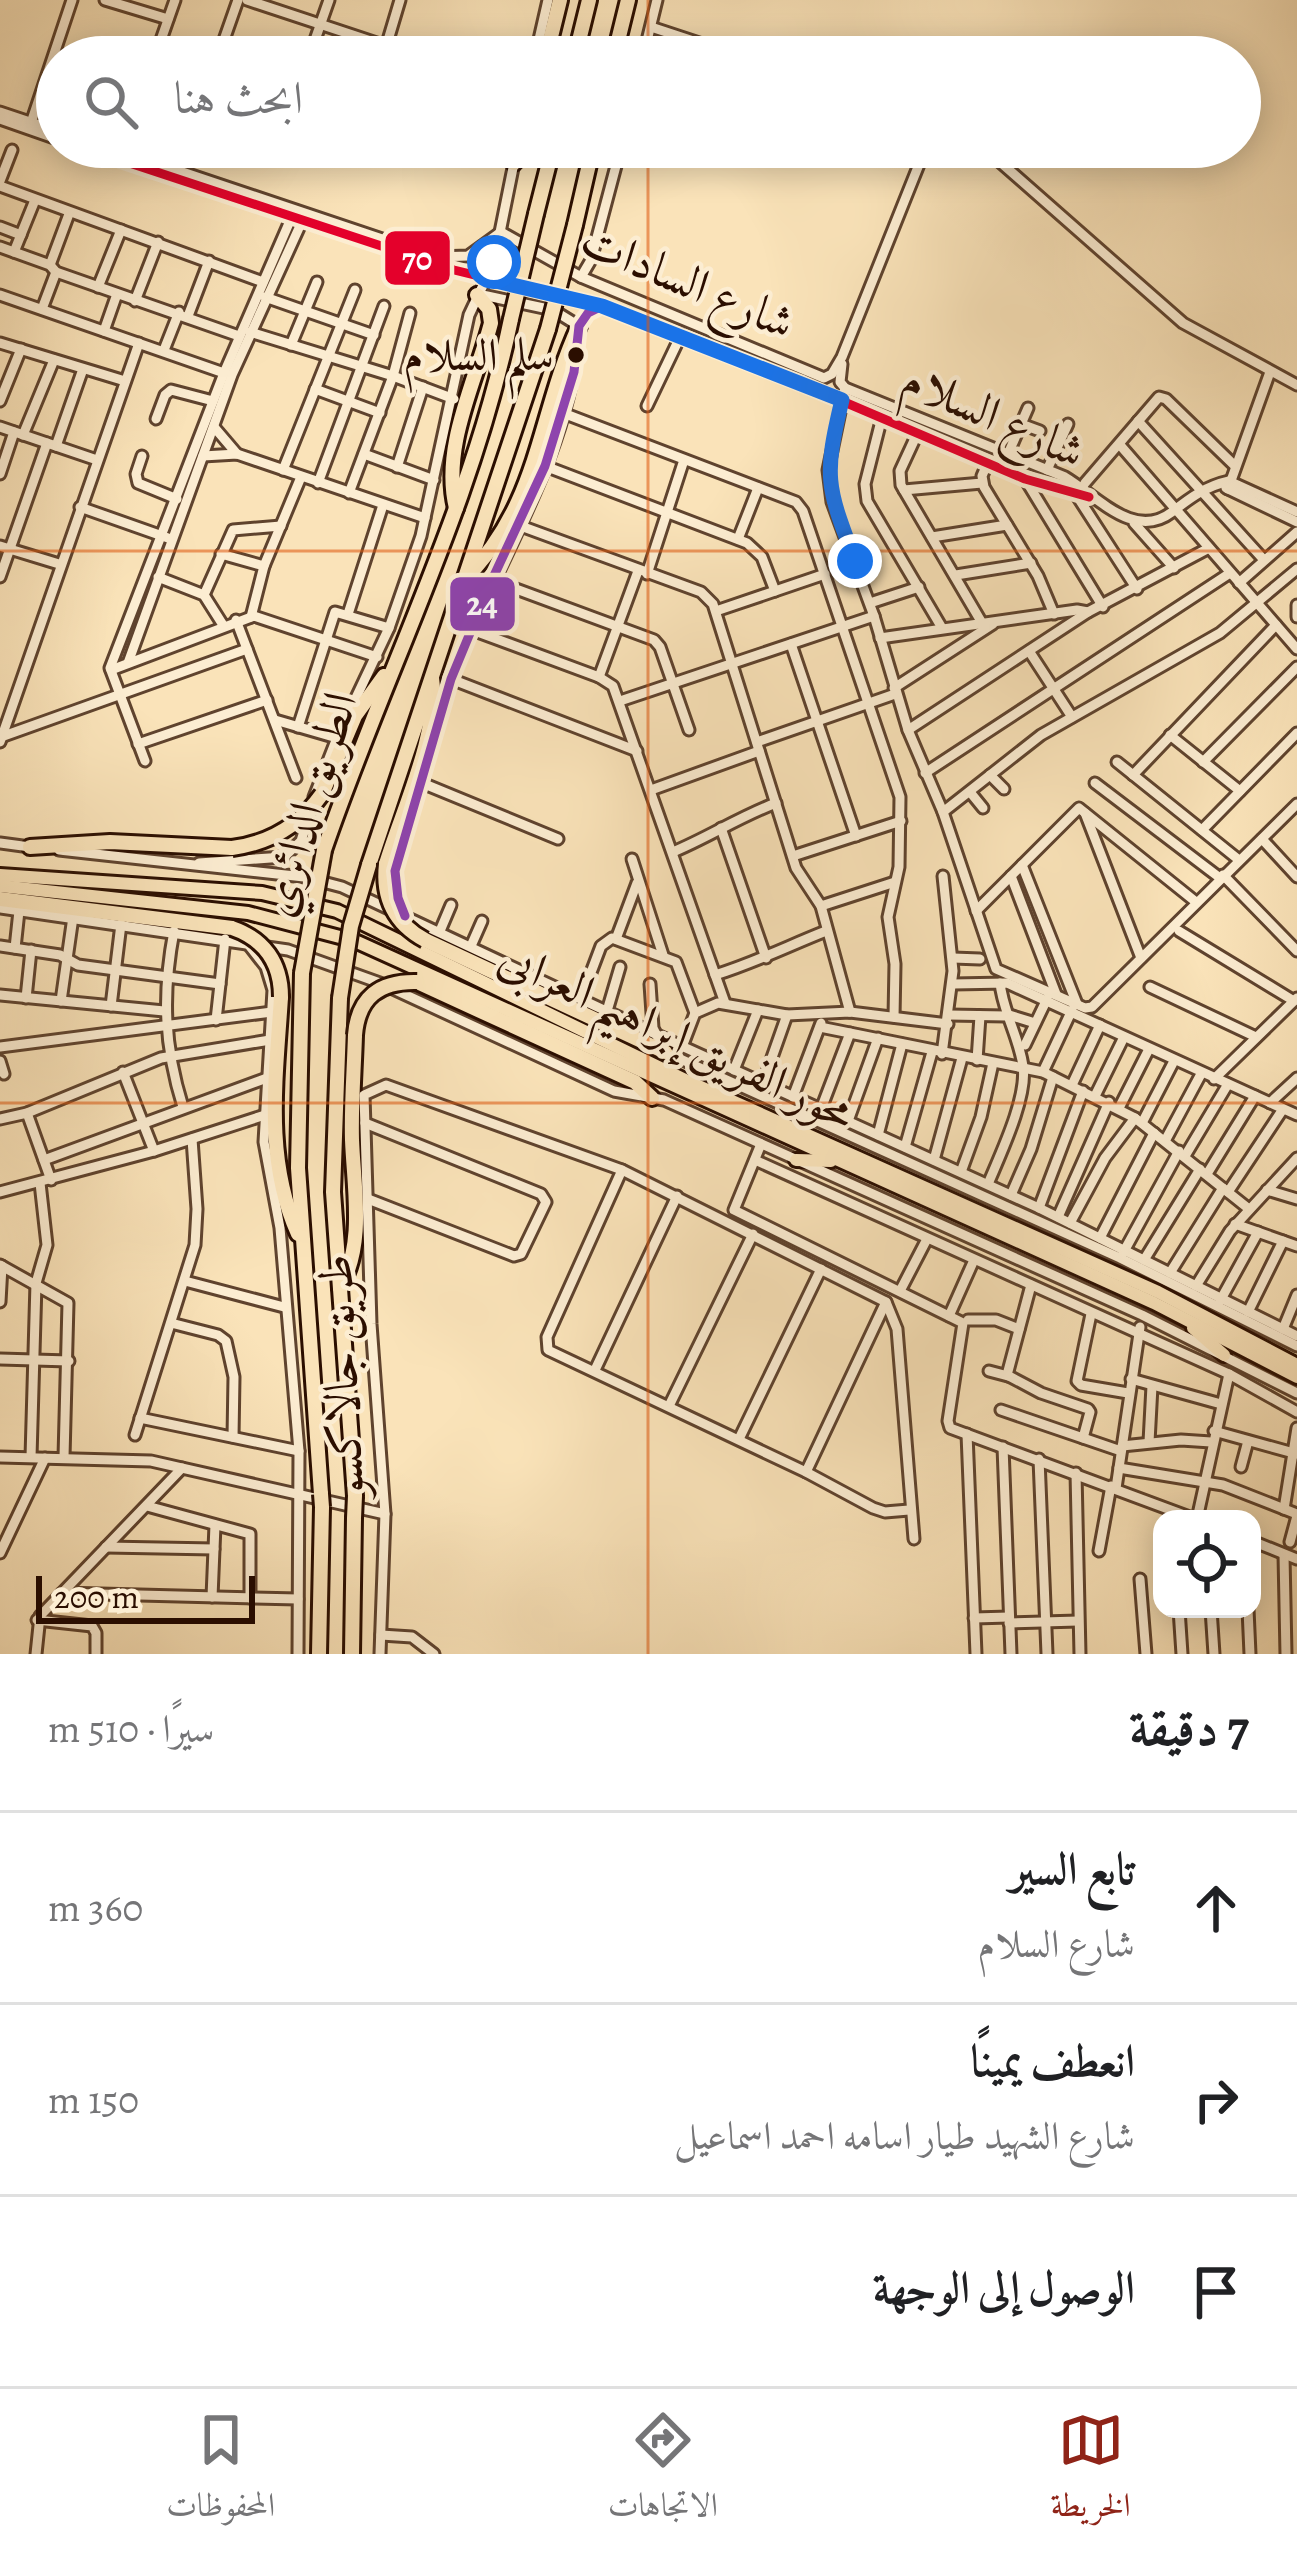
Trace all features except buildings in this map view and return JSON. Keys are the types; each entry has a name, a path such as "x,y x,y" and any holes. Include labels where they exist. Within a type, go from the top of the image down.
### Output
{"highway":[{"path":"551,36 560,0"},
{"path":"580,36 589,0"},
{"path":"619,36 628,0"},
{"name":"الطريق الدائري","path":"320,1654 322,1500 297,1129 302,973 324,850 488,420 548,168"},
{"name":"الطريق الدائري","path":"352,1654 355,1496 332,1143 340,998 351,926 431,670 548,328 588,168"},
{"path":"478,295 490,314"},
{"path":"457,509 451,481 454,450 490,314 500,298"},
{"path":"461,582 494,545 520,502 579,326"},
{"path":"30,847 110,842 232,848 283,832 322,794 355,716 392,668"},
{"path":"431,670 434,696 429,727 386,864 385,888 393,911 407,929 425,940 665,1052"},
{"path":"0,903 254,939 272,957 281,997 275,1154 285,1199 303,1245"},
{"path":"340,1288 350,1270 356,1232 355,1035 361,1006 374,991 393,983 417,982 635,1082 652,1098"}],"main road":[{"name":"محور الفريق إبراهيم العرابى","path":"0,874 262,893 355,918 686,1080 1158,1292 1297,1365"},
{"name":"محور الفريق إبراهيم العرابى","path":"0,886 248,913 334,934 1179,1316 1297,1376"},
{"path":"665,1052 686,1080"},
{"path":"796,1160 836,1161"},
{"path":"1179,1316 1224,1355"}],"street":[{"path":"61,36 73,0"},
{"path":"105,0 168,19"},
{"path":"162,36 175,0"},
{"path":"225,36 238,0"},
{"path":"248,0 348,36"},
{"path":"316,36 329,0"},
{"path":"389,36 400,0"},
{"path":"540,36 548,0"},
{"path":"649,36 657,0"},
{"path":"651,27 678,36"},
{"path":"31,123 36,108"},
{"path":"0,116 36,125"},
{"path":"0,116 36,128"},
{"path":"12,150 0,183 69,214 263,282"},
{"name":"شارع السلام","path":"148,168 444,258 475,253 501,232"},
{"name":"شارع السلام","path":"175,168 487,279 602,306 842,400 1025,479 1082,494"},
{"path":"188,866 273,861 294,850 304,836 337,738 389,628 425,518 469,315 487,279 515,168"},
{"path":"581,277 590,264 615,168"},
{"path":"842,357 918,168"},
{"path":"1007,168 1184,323 1297,385"},
{"path":"0,260 21,235 35,200"},
{"path":"42,309 69,214"},
{"path":"128,663 158,577 177,499 214,427 263,282 299,215"},
{"path":"145,761 111,670 168,538 224,373 265,297 299,215"},
{"path":"0,227 21,235"},
{"path":"98,287 122,230"},
{"name":"شارع السادات","path":"501,232 581,277 824,378 842,357"},
{"path":"135,301 158,242"},
{"path":"6,249 135,301 393,376 454,400"},
{"path":"164,350 209,261"},
{"path":"291,345 316,282"},
{"path":"283,470 355,290"},
{"path":"104,331 117,294"},
{"path":"0,295 224,373"},
{"path":"478,295 554,310 579,326"},
{"path":"265,297 374,335"},
{"path":"319,483 384,306"},
{"path":"405,916 395,871 452,680 545,466 563,413 579,326 588,313 602,306"},
{"path":"349,493 393,376 410,314"},
{"path":"647,406 681,335"},
{"path":"0,343 125,381"},
{"path":"139,343 3,719 1,740 247,649"},
{"path":"0,400 21,349"},
{"name":"شارع السلام","path":"842,357 840,380 845,388 1047,470 1082,494"},
{"path":"0,474 54,360"},
{"path":"758,366 784,362"},
{"path":"0,578 4,547 83,369"},
{"path":"1228,485 1270,372"},
{"path":"397,466 423,387"},
{"path":"845,388 830,454 829,486 870,603 894,691 943,812 996,969 1124,1037 1297,1115"},
{"path":"315,389 380,413"},
{"path":"156,419 171,390 213,401"},
{"path":"1082,494 1152,401 1163,397 1234,465"},
{"path":"1008,454 1028,408"},
{"path":"563,413 800,506 898,787 897,882 888,916 895,964 893,1017"},
{"path":"209,414 237,454"},
{"path":"882,417 865,493 942,628"},
{"path":"1138,421 1264,560"},
{"path":"1022,424 1040,431"},
{"path":"1047,470 1068,424"},
{"path":"0,427 97,460"},
{"path":"918,432 900,471 904,490 987,623"},
{"path":"1120,445 1297,649"},
{"path":"198,457 237,454 425,518"},
{"path":"364,454 434,480"},
{"path":"142,456 138,483 177,499"},
{"path":"599,677 684,460"},
{"path":"988,462 982,483 1031,563 1054,614"},
{"path":"545,466 737,539 762,557 775,591"},
{"path":"251,617 264,566 302,477"},
{"path":"1025,479 1103,607"},
{"path":"904,490 982,483"},
{"path":"1082,494 1150,524 1216,485 1228,485 1297,512"},
{"path":"1228,485 1297,522"},
{"path":"737,539 758,488"},
{"path":"1082,494 1137,589"},
{"path":"348,614 383,505"},
{"path":"80,507 168,538"},
{"path":"1129,518 1174,568"},
{"path":"518,525 701,592 716,611 800,876 820,906 850,1012"},
{"path":"204,595 236,528 281,526"},
{"path":"932,537 1007,526"},
{"path":"1239,583 1297,532"},
{"path":"4,547 59,564"},
{"path":"908,730 1088,612 1209,548"},
{"path":"221,554 264,566"},
{"path":"956,575 1031,563"},
{"path":"943,812 1041,735 1200,646 1297,569"},
{"path":"925,773 1230,573"},
{"path":"716,611 825,574"},
{"path":"158,577 204,595 223,625"},
{"path":"492,580 657,643 689,730"},
{"path":"870,603 919,586"},
{"path":"1297,605 1297,617"},
{"path":"298,727 335,612 389,628"},
{"path":"880,638 1088,612"},
{"path":"620,701 874,616"},
{"path":"111,670 251,617 377,657"},
{"path":"236,620 296,778"},
{"path":"651,790 894,691 987,623"},
{"path":"1133,775 1276,625"},
{"path":"1286,638 1297,628"},
{"path":"472,630 613,686 725,1003"},
{"path":"1191,632 1200,646"},
{"path":"791,644 856,836"},
{"path":"1029,651 1072,717"},
{"path":"1203,762 1297,667"},
{"path":"452,680 637,752"},
{"path":"139,744 267,700"},
{"path":"275,720 337,738"},
{"path":"1202,830 1297,733"},
{"path":"1170,735 1240,791"},
{"path":"1117,762 1240,860"},
{"path":"990,776 1004,789"},
{"path":"422,783 558,839"},
{"path":"1095,783 1222,876 1297,951"},
{"path":"970,792 983,808"},
{"path":"673,852 776,803"},
{"path":"1075,1007 1092,1006 1297,804"},
{"path":"1083,808 1196,902"},
{"path":"949,910 975,909 1073,810 1083,808"},
{"path":"1083,808 1141,958"},
{"path":"793,856 901,821"},
{"path":"722,828 766,958"},
{"path":"1262,839 1297,877"},
{"path":"0,844 317,879 988,1184 1100,1238 1122,1254 1196,1286 1219,1302 1297,1336"},
{"path":"632,859 663,955"},
{"path":"1011,1195 1035,1132 1048,1075 1075,1007 1022,865"},
{"path":"905,1147 948,1019 953,984 943,875"},
{"path":"1010,876 1052,997"},
{"path":"616,939 638,878"},
{"path":"820,906 897,882"},
{"path":"0,903 19,910 174,932 228,934 362,975 614,1091 664,1100 1142,1315 1297,1393"},
{"path":"440,931 452,905"},
{"path":"15,948 19,910"},
{"path":"61,1001 73,917"},
{"path":"471,946 482,921"},
{"path":"111,1006 121,924"},
{"path":"716,975 826,931"},
{"path":"1179,931 1296,1000 1214,1079"},
{"path":"174,932 164,1011 169,1056 183,1107"},
{"path":"216,1020 228,934"},
{"path":"581,999 604,942 616,939 663,955 679,967 695,1013"},
{"path":"245,942 269,974 272,1012 266,1152 280,1228 298,1450 298,1654"},
{"path":"0,946 74,964 220,984"},
{"path":"26,998 31,950"},
{"path":"953,958 980,959"},
{"path":"607,1011 620,968"},
{"path":"953,984 1004,983 1052,997"},
{"path":"988,1184 1005,1142 1024,1067 1006,1015 1004,983"},
{"path":"650,984 655,1034 665,1052 1122,1254 1297,1346"},
{"path":"1150,987 1256,1037"},
{"path":"0,995 164,1011"},
{"path":"1025,1045 1052,997"},
{"path":"682,1046 695,1013 712,1003 787,1016 850,1012 948,1019 1006,1015 1036,1023"},
{"path":"734,1070 758,1010"},
{"path":"0,1047 272,1012"},
{"path":"793,1096 824,1013"},
{"path":"763,1083 787,1016"},
{"path":"976,1060 980,1016"},
{"path":"1039,1208 1100,1025"},
{"path":"820,1027 1048,1075 1138,1120 1249,1209"},
{"path":"821,1109 850,1033"},
{"path":"1095,1096 1124,1037"},
{"path":"848,1121 878,1038"},
{"path":"0,1119 169,1056 270,1040"},
{"path":"878,1135 902,1044"},
{"path":"1058,1217 1114,1105 1149,1049"},
{"path":"934,1160 962,1058"},
{"path":"0,1061 4,1074"},
{"path":"1070,1223 1105,1158 1138,1120 1174,1061"},
{"path":"961,1172 994,1063"},
{"path":"123,1072 154,1151"},
{"path":"1165,1141 1201,1074"},
{"path":"44,1160 267,1078"},
{"path":"1270,1103 1297,1078"},
{"path":"1122,1254 1228,1084"},
{"name":"طريق جالاكسو","path":"380,1654 385,1514 370,1324 364,1095 393,1086 622,1170"},
{"path":"1144,1260 1255,1096"},
{"path":"1170,1273 1283,1108"},
{"path":"26,1113 44,1160 47,1245 36,1282 31,1457"},
{"path":"0,1192 265,1115"},
{"path":"365,1123 541,1194 546,1202 521,1254 514,1256 368,1199"},
{"path":"1035,1132 1061,1142"},
{"path":"1100,1238 1154,1133"},
{"path":"135,1436 185,1281 198,1221 192,1139"},
{"path":"722,1218 733,1206 761,1144"},
{"path":"1196,1286 1235,1224 1297,1158"},
{"path":"755,1160 1229,1374 1297,1412"},
{"path":"909,1510 897,1513 874,1508 739,1439 549,1352 546,1342 622,1170 886,1302 897,1329 914,1539"},
{"path":"1267,1190 1297,1199"},
{"path":"595,1370 677,1196"},
{"path":"733,1206 736,1212 961,1321 964,1329 948,1424 1170,1510"},
{"path":"1235,1224 1297,1246"},
{"path":"1219,1302 1258,1232"},
{"path":"669,1406 753,1234"},
{"path":"900,1292 927,1239"},
{"path":"1248,1312 1283,1241"},
{"path":"949,1316 974,1260"},
{"path":"0,1301 1,1265 68,1303 64,1457"},
{"path":"739,1439 821,1268"},
{"path":"185,1281 284,1307"},
{"path":"1008,1376 1031,1285"},
{"path":"1283,1329 1297,1295"},
{"path":"806,1472 886,1302"},
{"path":"1091,1314 1079,1384 1128,1393"},
{"path":"1099,1551 1119,1468 1142,1315"},
{"path":"968,1320 996,1320 1019,1328"},
{"path":"171,1323 226,1341 234,1378 233,1437"},
{"path":"0,1359 68,1361"},
{"path":"1149,1442 1153,1368"},
{"path":"989,1371 1088,1409 1083,1438"},
{"path":"1193,1510 1229,1374"},
{"path":"1130,1379 1221,1404"},
{"path":"1001,1410 1122,1448 1213,1437 1295,1453"},
{"path":"140,1418 298,1450"},
{"path":"1284,1509 1297,1428"},
{"path":"967,1434 976,1654"},
{"path":"1241,1467 1248,1441"},
{"path":"1003,1447 1011,1654"},
{"path":"0,1472 4,1457 151,1461 385,1514"},
{"path":"0,1553 44,1458"},
{"path":"1039,1459 1047,1654"},
{"path":"36,1654 37,1620 182,1468"},
{"path":"1119,1468 1240,1491 1284,1509 1297,1515 1290,1542"},
{"path":"1141,1498 1150,1471"},
{"path":"1076,1473 1080,1654"},
{"path":"147,1506 250,1534 250,1598"},
{"path":"212,1597 215,1525"},
{"path":"1261,1545 1297,1559"},
{"path":"106,1547 214,1549"},
{"path":"1284,1555 1286,1654"},
{"path":"1140,1579 1146,1654"},
{"path":"62,1593 298,1600"},
{"path":"974,1618 1078,1621"},
{"path":"1180,1618 1182,1654"},
{"path":"1212,1618 1214,1654"},
{"path":"1248,1618 1250,1654"},
{"path":"37,1620 92,1626 96,1654"},
{"path":"381,1635 418,1640 434,1654"},
{"path":"410,1654 418,1640"}],"transit line":[{"name":"70","path":"145,168 454,270 602,306 1025,479 1089,497"},
{"name":"24","path":"405,916 395,871 451,679 545,466 574,372 579,326 588,313 602,306"}],"place":[{"name":"سلم السلام","path":"576,355"}],"route":[{"path":"494,262 487,279 602,306 842,400 830,454 829,486 855,561"}]}
